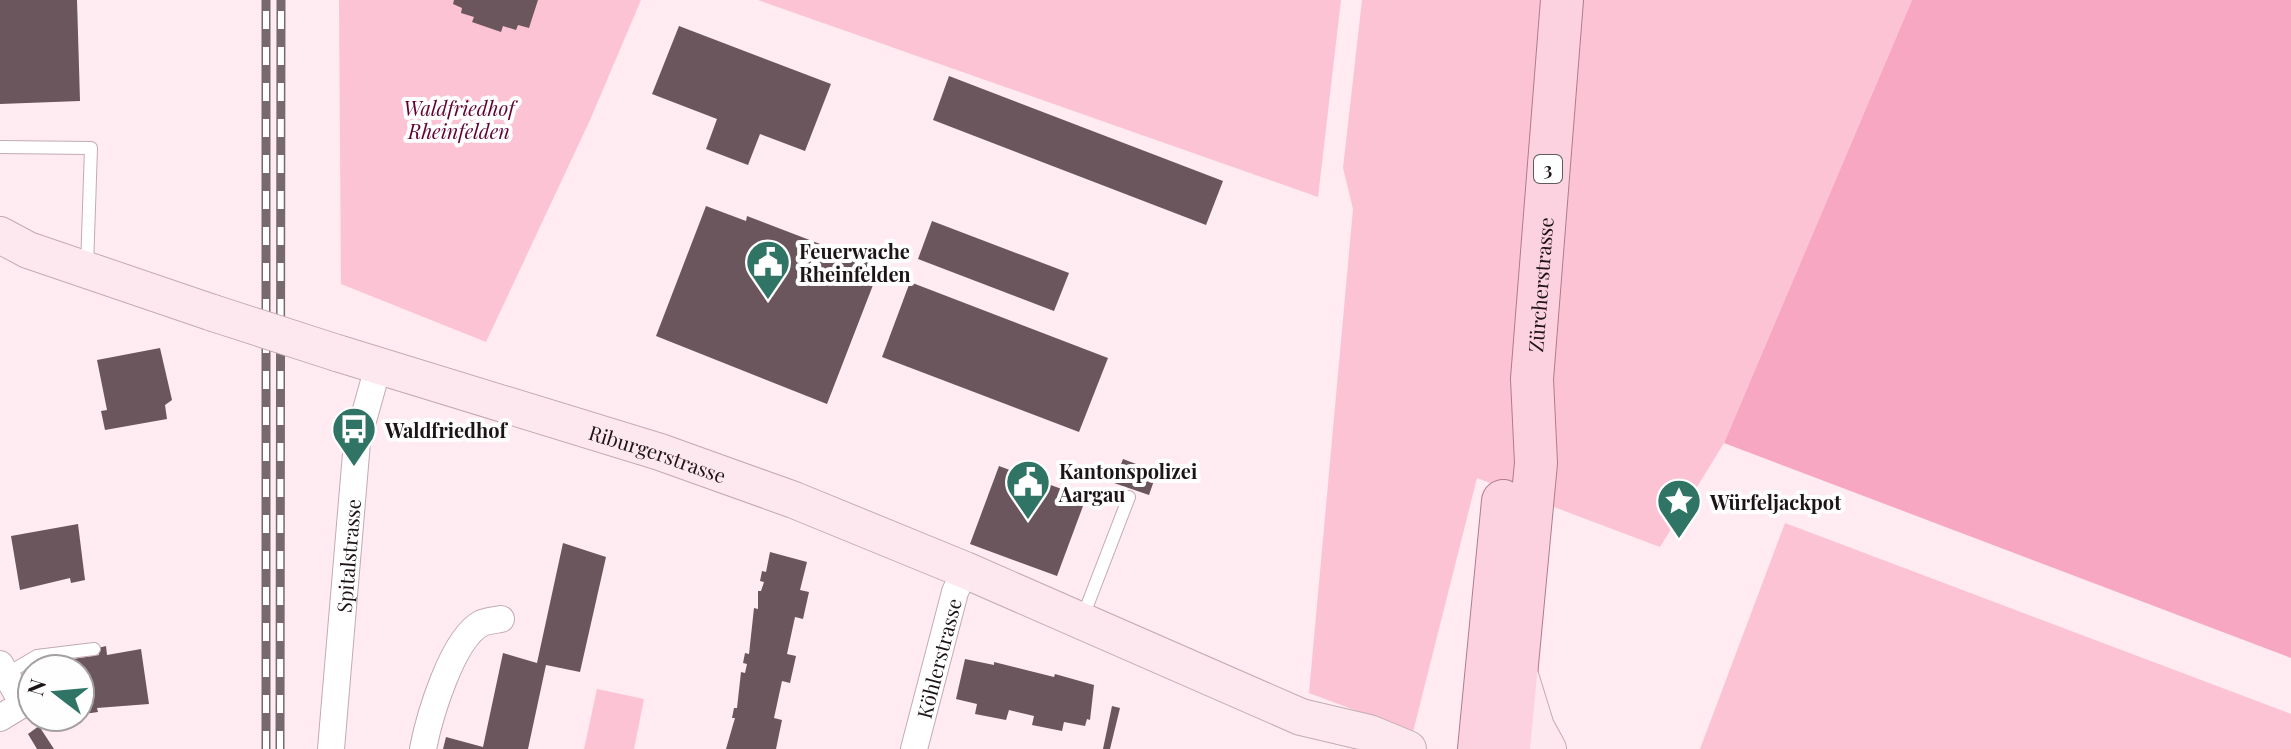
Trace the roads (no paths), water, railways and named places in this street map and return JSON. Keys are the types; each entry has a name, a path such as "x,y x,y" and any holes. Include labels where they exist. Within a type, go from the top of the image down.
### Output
{"main road":[{"name":"Zürcherstrasse","path":"1509,749 1536,463 1532,379 1562,0"},
{"name":"Zürcherstrasse","path":"1479,749 1507,457 1532,379"}],"street":[{"name":"Riburgerstrasse","path":"0,235 28,250 213,313 378,367 660,452 794,500 965,570 1301,717 1369,733 1408,749"},
{"name":"Spitalstrasse","path":"331,749 357,442 378,367"},
{"name":"Köhlerstrasse","path":"914,749 951,606 965,570"},
{"path":"423,749 438,689 458,652 480,624 501,619"},
{"path":"1518,668 1536,727 1548,749"},
{"path":"0,718 23,704 3,669"},
{"name":"Riburgerstrasse","path":"1301,717 1347,749"}],"lane":[{"path":"0,147 91,148 87,270"},
{"path":"1081,622 1129,497"},
{"path":"3,669 37,656 94,649"}],"railway":[{"path":"266,0 266,749"},
{"path":"280,749 281,0"}],"place":[{"name":"Feuerwache Rheinfelden","path":"768,301"},
{"name":"Waldfriedhof","path":"354,468"},
{"name":"Kantonspolizei Aargau","path":"1028,521"},
{"name":"Würfeljackpot","path":"1679,540"}],"park label":[{"name":"Waldfriedhof Rheinfelden","path":"459,118"}]}
